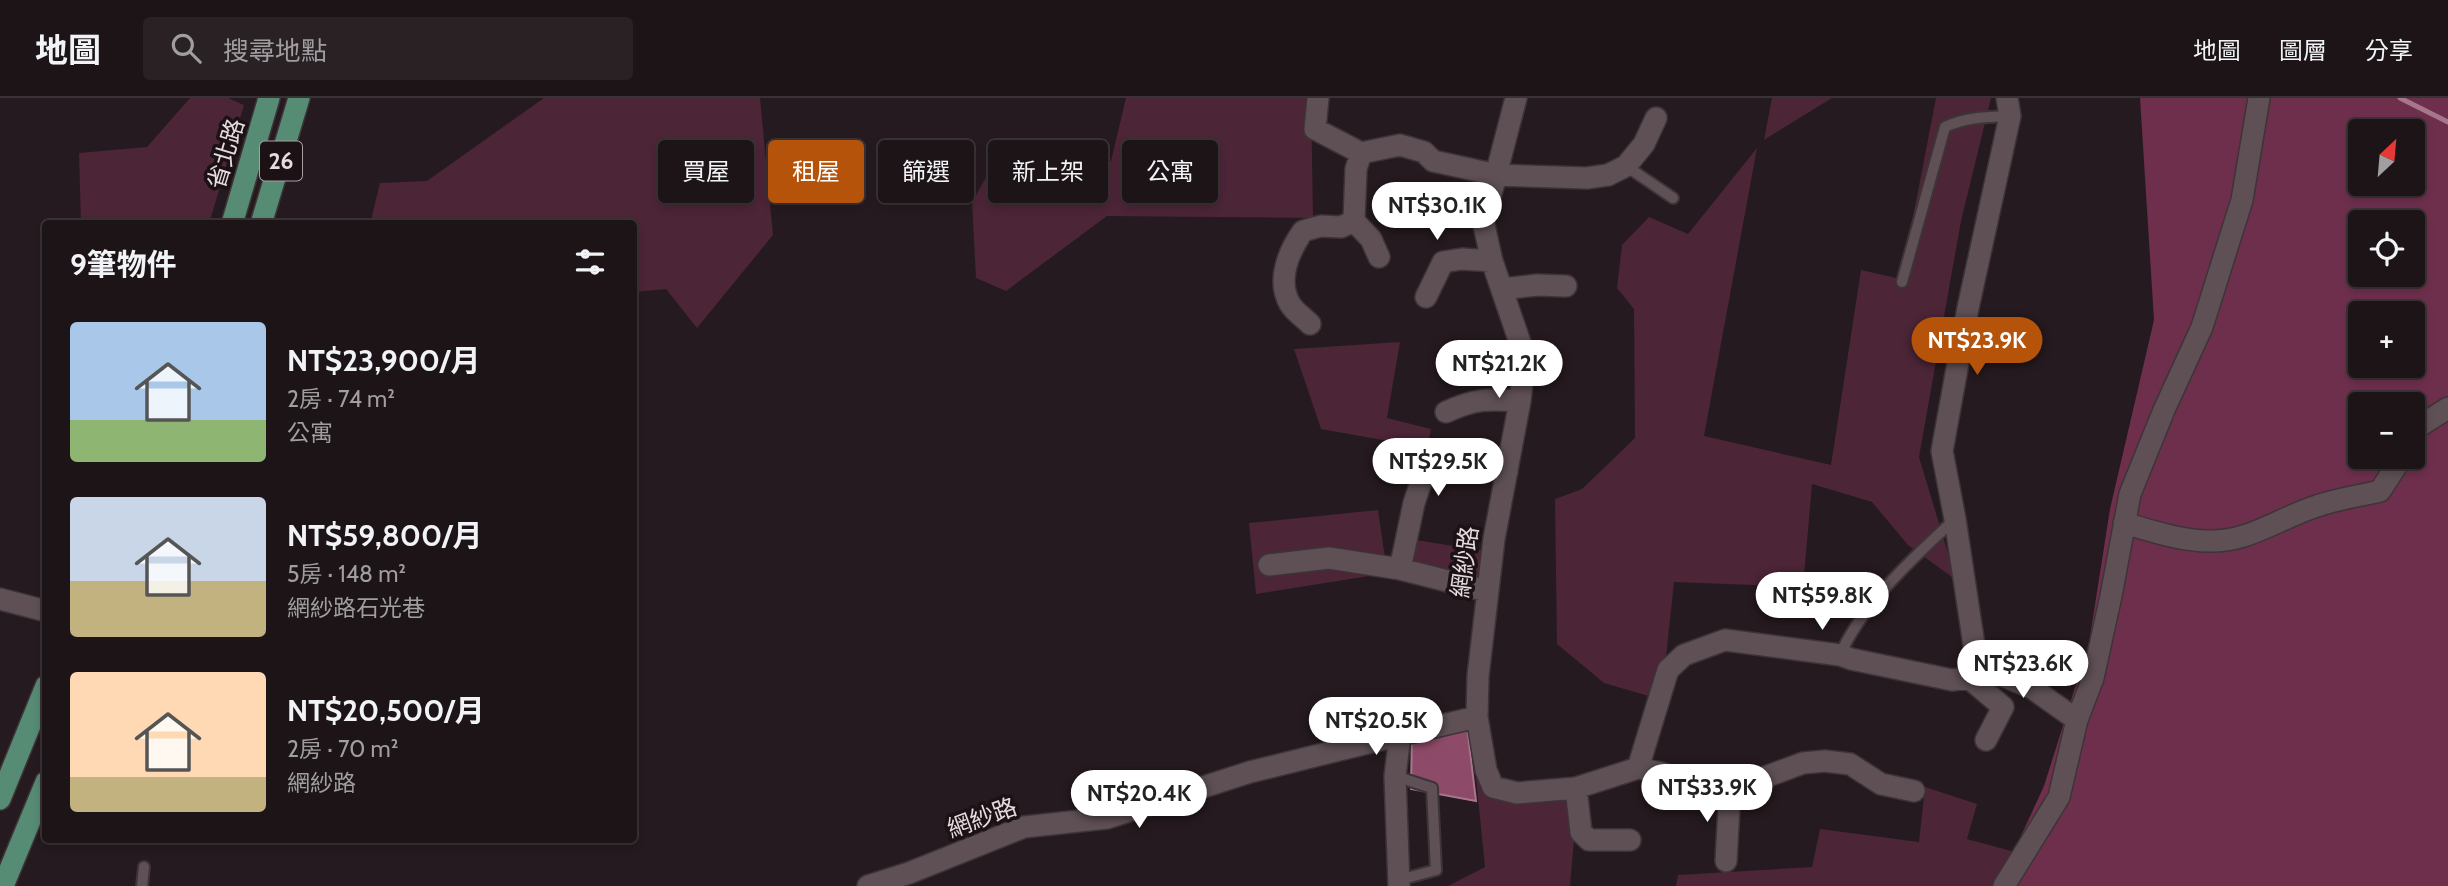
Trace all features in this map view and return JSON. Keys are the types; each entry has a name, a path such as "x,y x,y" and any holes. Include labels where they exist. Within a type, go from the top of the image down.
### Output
{"main road":[{"name":"省北路","path":"233,220 269,98"},
{"name":"26","path":"262,220 299,98"},
{"path":"0,799 42,696"},
{"path":"3,886 42,792"}],"street":[{"path":"1318,98 1315,129 1361,153 1400,145 1424,152 1433,161 1497,175 1587,178 1608,176 1626,166 1644,144 1656,118"},
{"name":"網紗路","path":"868,886 909,873 1024,827 1107,818 1250,772 1477,717 1487,591 1520,401 1525,356 1492,261 1481,212 1497,175 1516,98"},
{"path":"2004,886 2059,797 2077,720 2093,678 2130,494 2202,327 2242,200 2259,98"},
{"path":"1986,740 2003,706 1973,671 1955,519 1942,452 2008,107"},
{"path":"1361,153 1356,169 1354,221 1371,239 1379,257"},
{"path":"1310,324 1290,304 1283,276 1291,251 1303,231 1321,226 1341,227 1354,221"},
{"path":"1426,297 1443,262 1462,259 1492,261"},
{"path":"1502,289 1537,285 1566,286"},
{"path":"1446,412 1470,401 1520,401"},
{"path":"2425,423 2448,408"},
{"path":"1401,569 1413,503 1427,464 1437,460 1507,472"},
{"path":"2124,523 2167,535 2209,541 2249,537 2319,505 2380,491 2394,469"},
{"path":"1269,565 1329,558 1401,569 1487,591"},
{"path":"0,599 42,610"},
{"path":"1638,768 1668,670 1684,655 1725,640 1840,655 1952,680 1973,671 2032,688 2077,720"},
{"path":"1477,717 1486,770 1493,787 1517,793 1576,788 1638,768 1686,782 1730,790 1802,763 1825,761 1850,764 1881,784 1914,791"},
{"path":"1399,735 1395,776 1399,883"},
{"path":"1576,788 1581,832 1589,840 1630,841"},
{"path":"1726,861 1730,790"}],"lane":[{"path":"1902,282 1944,127 2008,107"},
{"path":"1626,166 1673,198"},
{"path":"1840,655 1847,639 1900,570 1955,519"},
{"path":"1395,776 1432,788 1436,870 1399,883"},
{"path":"142,886 144,867"}],"shaded area":[{"path":"190,98 228,98 244,105 210,220 81,220 79,153 147,147"},
{"path":"544,98 760,98 773,235 697,328 666,289 637,292 637,220 371,220 380,183 427,181"},
{"path":"1126,98 1311,98 1313,218 1107,216 1006,291 976,278 972,203 988,174 988,203 1108,203 1108,161 1111,161"},
{"path":"1772,98 1832,98 1764,140"},
{"path":"1936,98 1991,98 1961,221 1919,457 1956,580 1908,545 1872,502 1812,484 1803,587 1674,582 1665,667 1652,697 1604,683 1557,644 1555,499 1582,489 1635,438 1634,309 1617,288 1622,245 1649,217 1688,234 1757,148 1704,436 1831,465 1861,270 1901,279"},
{"path":"2140,98 2448,98 2448,886 1998,886 2044,786 2089,643 2110,509 2154,320"},
{"path":"1400,342 1387,418 1431,429 1427,448 1321,429 1294,349"},
{"path":"1378,510 1385,558 1412,561 1409,539 1492,552 1485,585 1388,573 1256,594 1249,523"},
{"path":"1469,709 1497,780 1510,784 1579,782 1570,886 1448,886 1485,867"},
{"path":"1467,726 1476,801 1411,789 1412,734"},
{"path":"1925,787 1977,804 1967,839 2015,852 2001,886 1676,886 1678,875 1812,867 1820,829 1919,842"}],"waterway":[{"path":"2400,98 2448,122"}]}
